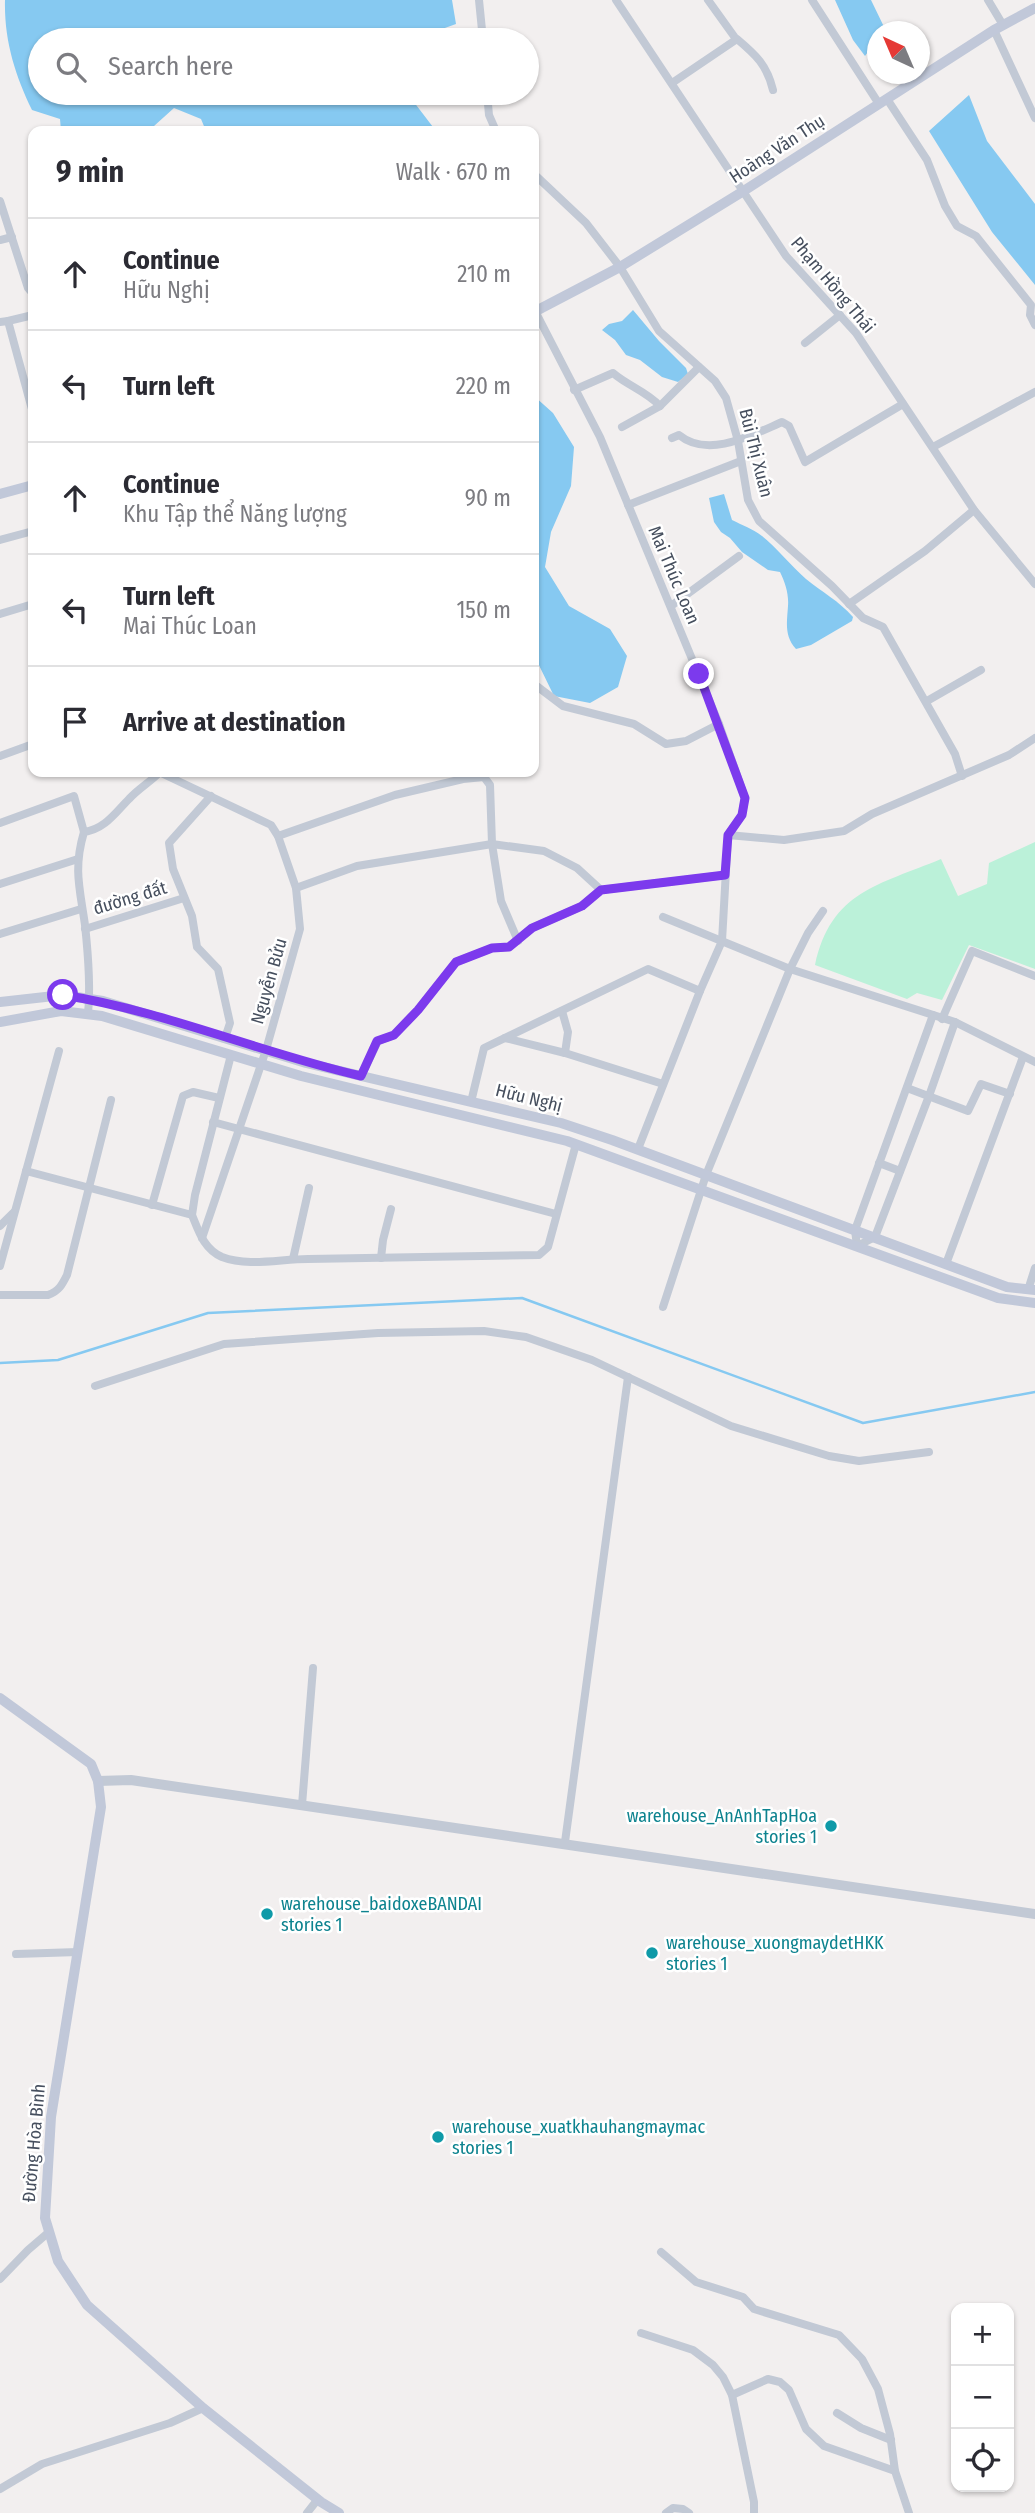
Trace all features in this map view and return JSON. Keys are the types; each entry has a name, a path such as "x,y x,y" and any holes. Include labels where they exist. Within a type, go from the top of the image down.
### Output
{"main road":[{"name":"Hoàng Văn Thụ","path":"539,309 620,267 1035,8"},
{"path":"0,494 28,486"},
{"name":"Hữu Nghị","path":"0,1002 63,995 103,1001 306,1063 561,1123 1007,1286 1031,1290"},
{"name":"Hữu Nghị","path":"0,1022 61,1011 88,1013 261,1064 576,1144 998,1298 1035,1303"},
{"path":"608,1155 612,1140"},
{"path":"0,1699 90,1764 98,1781"},
{"name":"Đường Hòa Bình","path":"98,1781 101,1807 51,2118 45,2218 58,2261 87,2305 203,2408 339,2513"}],"street":[{"path":"479,0 482,28"},
{"name":"Phạm Hồng Thái","path":"616,0 786,256 856,333 974,510 1035,584"},
{"path":"708,0 736,39 757,56 769,73 773,90"},
{"path":"812,0 927,160 945,206 957,226 976,236 1001,265 1031,305 1030,315 1035,325"},
{"path":"988,0 1035,118"},
{"path":"672,83 736,39"},
{"path":"488,105 494,126"},
{"name":"Bùi Thị Xuân","path":"539,179 586,223 620,267 659,331 715,381 726,398 738,441 748,500 759,521 863,618 883,627 956,754 962,776"},
{"path":"0,201 28,289"},
{"path":"0,240 12,237"},
{"path":"805,343 840,315"},
{"path":"28,316 4,321 28,397"},
{"name":"Mai Thúc Loan","path":"539,319 600,437 719,724 745,798 742,815 728,835 722,941"},
{"path":"622,427 660,406 699,367"},
{"path":"574,390 613,373 623,382 652,397 660,406"},
{"path":"933,446 1035,392"},
{"path":"672,438 679,435 689,443 705,444 738,441 782,422 789,426 805,463 903,404"},
{"path":"628,505 741,461"},
{"path":"849,604 925,551 974,510"},
{"path":"0,540 28,532"},
{"path":"671,606 739,556"},
{"path":"0,614 28,606"},
{"path":"927,701 981,670"},
{"path":"539,688 562,706 634,724 666,744 686,741 719,724"},
{"path":"728,835 784,840 844,831 872,814 1009,755 1035,738"},
{"path":"0,755 28,746"},
{"path":"84,832 95,830 114,816 153,777"},
{"path":"170,777 264,820 271,824 278,836 395,795 476,777"},
{"path":"482,777 490,785 492,844 501,901 518,941"},
{"path":"0,823 74,796 84,832 78,859 78,889 85,929 88,1013"},
{"path":"211,796 169,843 173,869 192,916 197,947 218,969 230,1023 225,1038"},
{"name":"Nguyễn Bửu","path":"202,1238 266,1050 300,929 296,888 278,836"},
{"path":"296,888 357,866 492,844 544,851 578,868 601,890"},
{"path":"0,884 78,859"},
{"path":"361,1076 377,1041 394,1035 418,1010 456,962 492,948 509,947 532,928 582,906 601,890 725,875"},
{"name":"đường đất","path":"85,929 184,898"},
{"path":"0,934 82,909"},
{"path":"663,1307 706,1175 790,970 808,933 823,911"},
{"path":"663,917 790,970 954,1022 1035,1062"},
{"path":"638,1149 722,941"},
{"path":"943,1019 972,951 1035,976"},
{"path":"471,1102 484,1048 648,969 700,991"},
{"path":"562,1011 568,1032 565,1052"},
{"path":"933,1015 855,1230 858,1246 875,1237 954,1022"},
{"path":"505,1038 565,1052 663,1084"},
{"path":"0,1265 59,1051"},
{"path":"231,1055 192,1215 210,1250 223,1257 247,1262 539,1255 548,1247 576,1144"},
{"path":"946,1264 1023,1057"},
{"path":"906,1088 968,1111 981,1084 1010,1094"},
{"path":"152,1205 183,1096 192,1092 219,1098"},
{"path":"0,1295 48,1295 62,1286 111,1100"},
{"path":"213,1122 556,1214"},
{"path":"879,1163 900,1171"},
{"path":"26,1171 192,1215"},
{"path":"293,1259 309,1188"},
{"path":"381,1258 391,1209"},
{"path":"0,1226 15,1212"},
{"path":"1031,1290 1035,1268"},
{"path":"95,1386 224,1344 400,1332 484,1331 526,1337 592,1360 731,1426 829,1456 859,1461 929,1452"},
{"path":"565,1842 628,1377"},
{"path":"302,1805 313,1668"},
{"path":"98,1781 131,1780 565,1842 1035,1914"},
{"path":"16,1954 78,1952"},
{"path":"0,2279 49,2232"},
{"path":"661,2252 696,2282 743,2297 754,2309 839,2336 862,2359 878,2389 891,2440 895,2471 909,2513"},
{"path":"641,2333 694,2350 723,2377 733,2395 754,2513"},
{"path":"733,2395 768,2379 780,2382 789,2390 806,2429 824,2446 895,2471"},
{"path":"0,2489 42,2464 170,2423 203,2408"},
{"path":"837,2413 861,2428 891,2440"},
{"path":"307,2513 318,2499"},
{"path":"666,2513 673,2508 689,2513"}],"green space":[{"path":"1035,842 1035,969 969,945 942,1000 917,993 907,999 815,965 822,940 833,921 846,906 878,884 941,859 958,896 987,884 989,863"}],"water":[{"path":"5,0 452,0 456,24 445,28 28,28 28,101 16,70 5,15"},
{"path":"835,0 871,0 881,21 867,21 865,56 853,40"},
{"path":"969,95 987,141 1035,204 1035,285 992,232 929,131"},
{"path":"30,105 416,105 432,126 204,126 201,119 174,108 154,126 61,126 60,119 32,110"},
{"path":"633,310 686,368 688,374 678,382 662,377 640,360 626,355 615,340 602,330 609,324 622,321"},
{"path":"539,400 553,413 574,447 571,486 551,532 545,567 569,606 610,629 627,656 618,687 590,703 554,696 539,665"},
{"path":"724,494 732,520 762,536 806,579 848,611 853,617 852,621 811,645 796,649 788,634 788,597 780,572 768,570 742,552 714,522 709,498"}],"waterway":[{"path":"0,1363 58,1360 208,1313 522,1298 863,1423 1035,1392"}],"place":[{"name":"warehouse_AnAnhTapHoa stories 1","path":"831,1826"},
{"name":"warehouse_baidoxeBANDAI stories 1","path":"267,1914"},
{"name":"warehouse_xuongmaydetHKK stories 1","path":"652,1953"},
{"name":"warehouse_xuatkhauhangmaymac stories 1","path":"438,2137"}],"route":[{"path":"63,995 103,1001 306,1063 361,1076 377,1041 394,1035 418,1010 456,962 492,948 509,947 532,928 582,906 601,890 725,875 728,835 742,815 745,798 699,674"}]}
